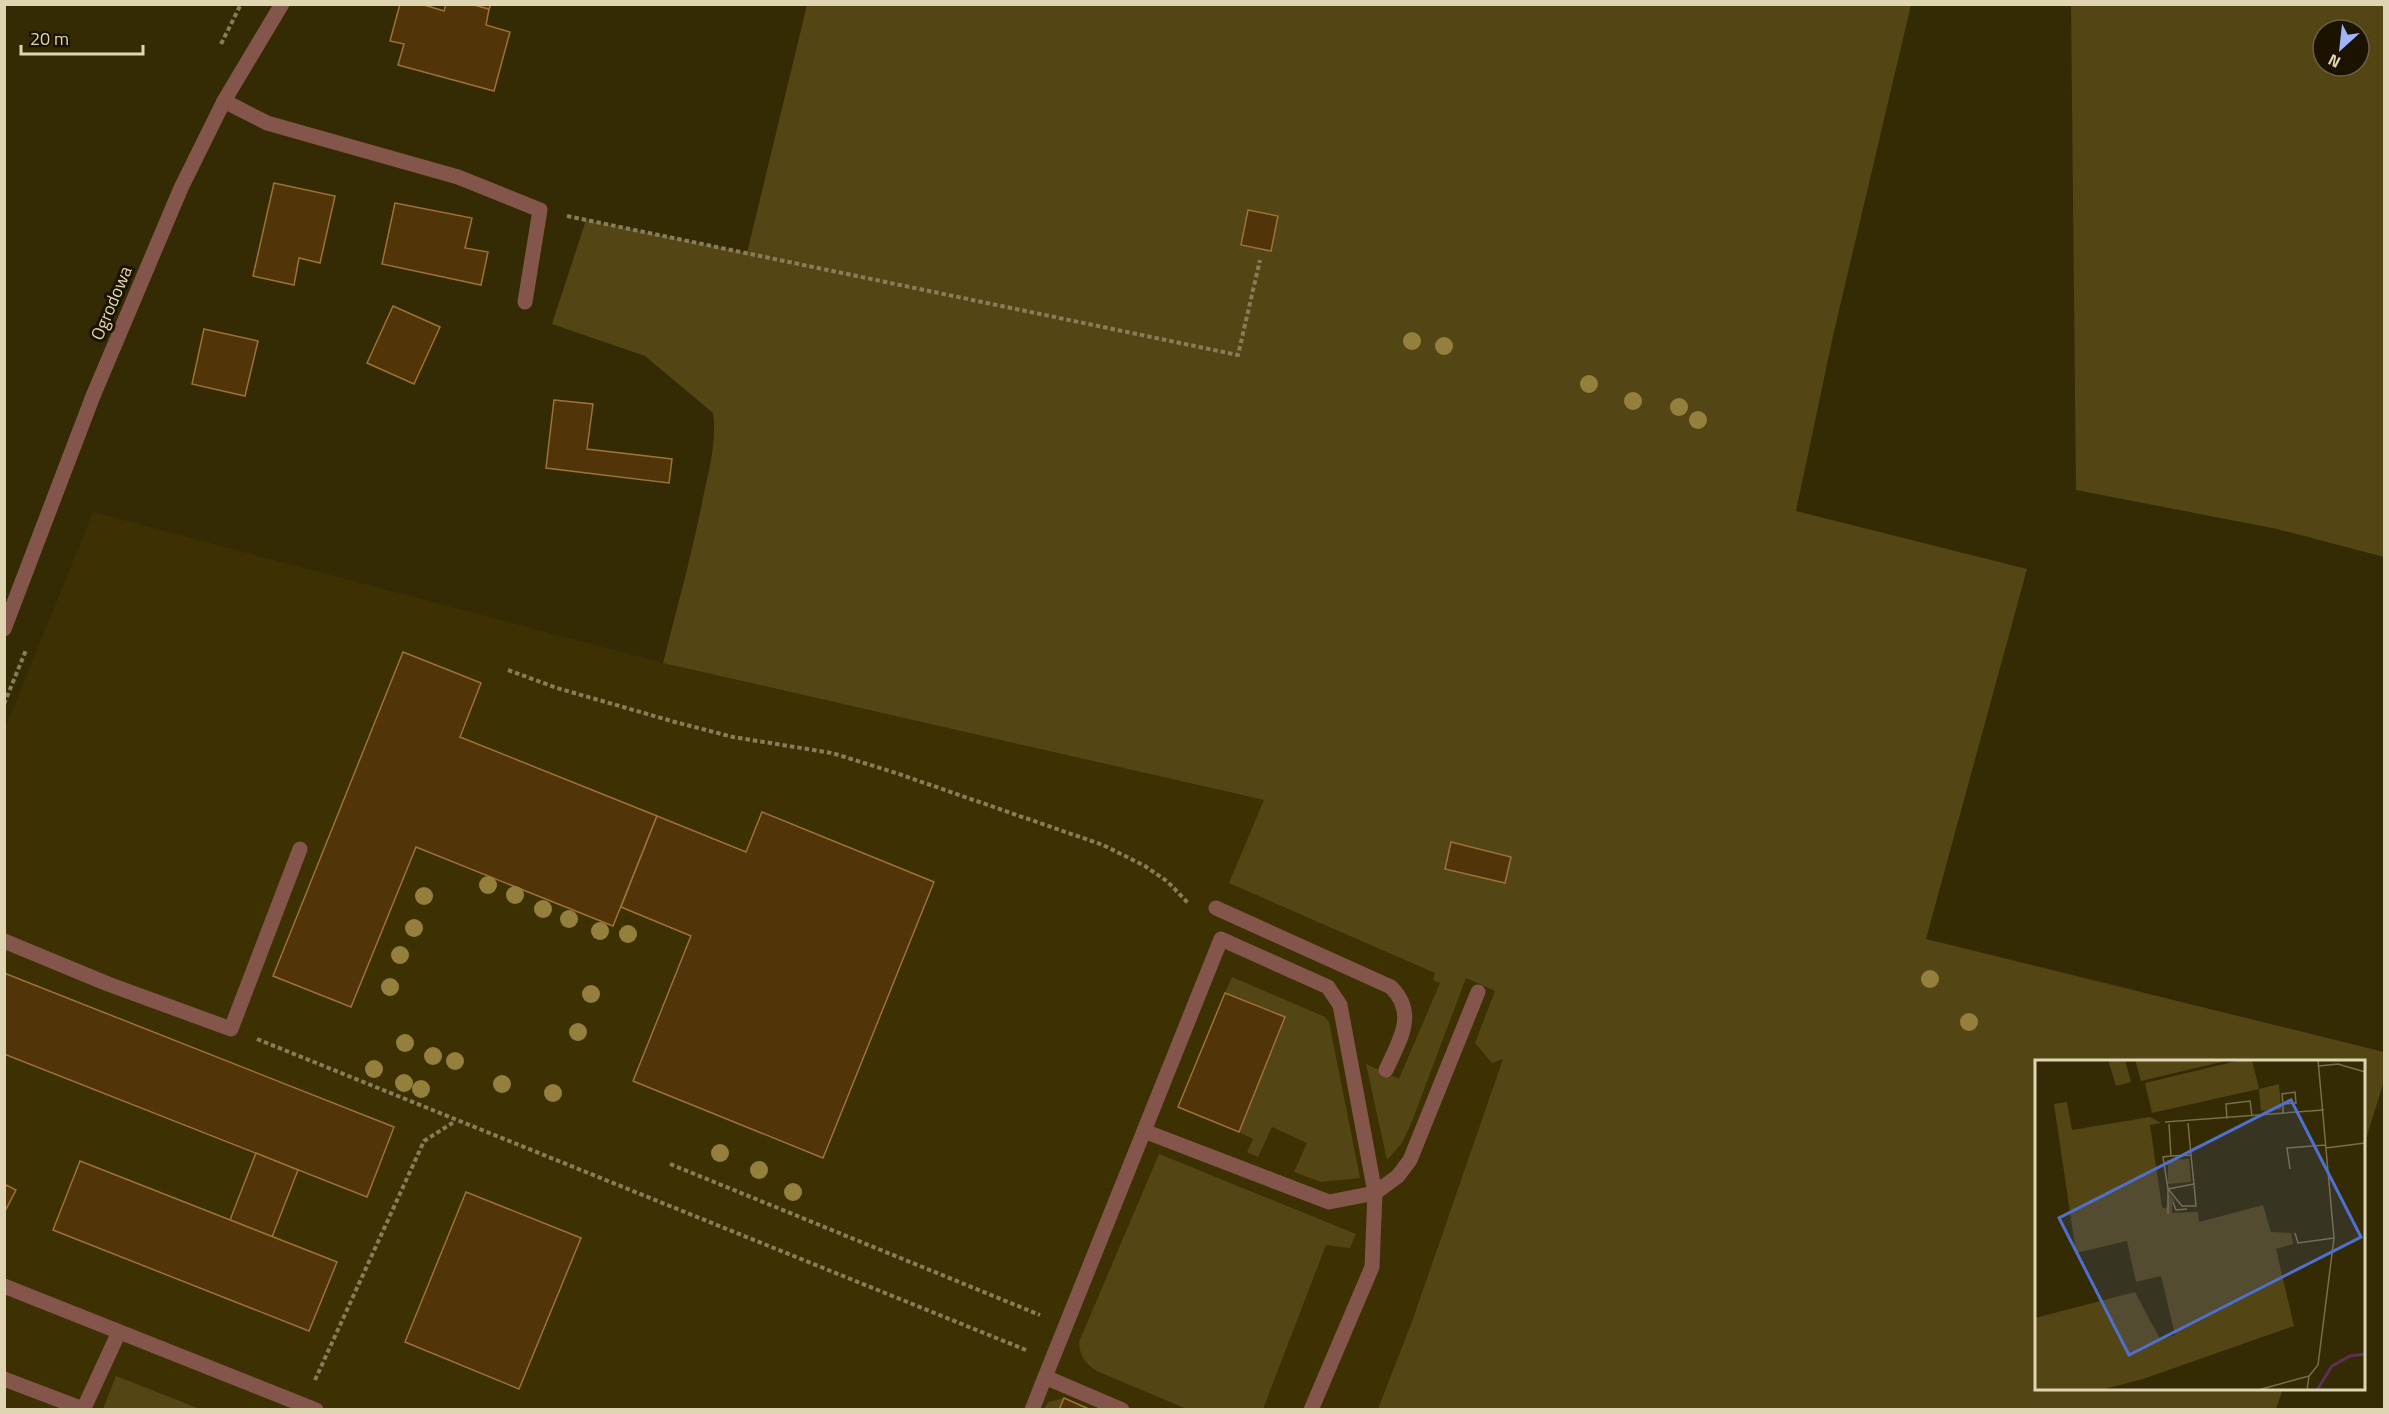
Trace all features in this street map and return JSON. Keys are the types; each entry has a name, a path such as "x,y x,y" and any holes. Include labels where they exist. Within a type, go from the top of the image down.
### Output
{"street":[{"name":"Ogrodowa","path":"4,629 93,396 181,188 224,101 282,4"},
{"path":"224,101 267,123 458,177 540,210 525,302"},
{"path":"4,941 108,984 231,1029 300,849"},
{"path":"1216,908 1391,987 1404,1004 1406,1024 1386,1070"},
{"path":"1032,1410 1231,915"},
{"path":"1221,939 1328,987 1336,995 1345,1025 1375,1193 1372,1267 1311,1410"},
{"path":"1144,1131 1329,1203 1375,1193 1398,1176 1410,1160 1478,992"},
{"path":"4,1286 316,1410"},
{"path":"4,1379 83,1409 119,1332"},
{"path":"1045,1377 1122,1410"}],"path":[{"path":"220,46 241,4"},
{"path":"540,210 1238,355 1260,260"},
{"path":"4,704 26,648"},
{"path":"508,670 556,688 733,737 832,753 1103,845 1168,882 1188,903 1201,929 1221,939"},
{"path":"231,1029 455,1122 1051,1360"},
{"path":"315,1380 424,1141 455,1122"},
{"path":"670,1164 1065,1326"}],"shaded area":[{"path":"807,5 1911,5 1833,336 1796,511 2027,569 1926,939 2384,1052 2384,1081 2365,1142 2365,1060 2035,1060 2035,1390 2283,1390 2276,1409 1378,1409 1413,1319 1503,1059 1492,1063 1475,1043 1495,991 1466,978 1411,1124 1402,1143 1387,1160 1366,1064 1399,1079 1440,983 1433,980 1435,973 1229,883 1264,800 663,663 710,466 714,434 713,413 645,356 552,324 586,220 747,253"},
{"path":"2071,5 2384,5 2384,557 2277,529 2076,490"},
{"path":"93,512 663,663 1606,878 1952,945 2129,988 2189,1006 2041,1060 2035,1060 2035,1390 2047,1390 2152,1409 5,1410 5,729"},
{"path":"1232,977 1325,1017 1329,1022 1360,1178 1321,1182 1294,1172 1307,1143 1272,1127 1258,1157 1247,1152 1253,1139 1239,1132 1285,1018 1225,993"},
{"path":"1159,1154 1356,1234 1350,1248 1326,1245 1263,1409 1187,1409 1099,1372 1082,1356 1079,1342"},
{"path":"116,1376 200,1409 103,1409"},
{"path":"1064,1398 1059,1409 1043,1410 1049,1402"}],"building":[{"path":"400,4 421,4 444,11 446,4 471,4 489,9 486,25 510,32 494,91 398,65 404,44 390,41"},
{"path":"471,4 491,4 489,9"},
{"path":"274,183 335,196 320,263 299,258 294,285 253,276"},
{"path":"395,203 472,218 465,248 488,252 481,285 382,264"},
{"path":"1248,210 1278,216 1271,251 1241,245"},
{"path":"393,306 440,327 414,384 367,363"},
{"path":"204,329 258,341 245,396 192,384"},
{"path":"554,400 593,404 587,449 672,459 669,483 546,468"},
{"path":"403,652 481,683 460,737 657,816 613,926 416,847 351,1007 273,976"},
{"path":"762,812 934,882 823,1158 633,1081 691,936 621,907 657,816 746,852"},
{"path":"1451,842 1511,857 1505,883 1445,869"},
{"path":"4,973 394,1127 367,1197 4,1054"},
{"path":"1225,993 1285,1017 1239,1132 1178,1107"},
{"path":"256,1153 298,1170 272,1237 230,1220"},
{"path":"80,1161 337,1262 309,1331 53,1230"},
{"path":"4,1184 16,1190 4,1213"},
{"path":"466,1192 581,1238 519,1389 405,1342"},
{"path":"1064,1398 1091,1410 1059,1410"}]}
